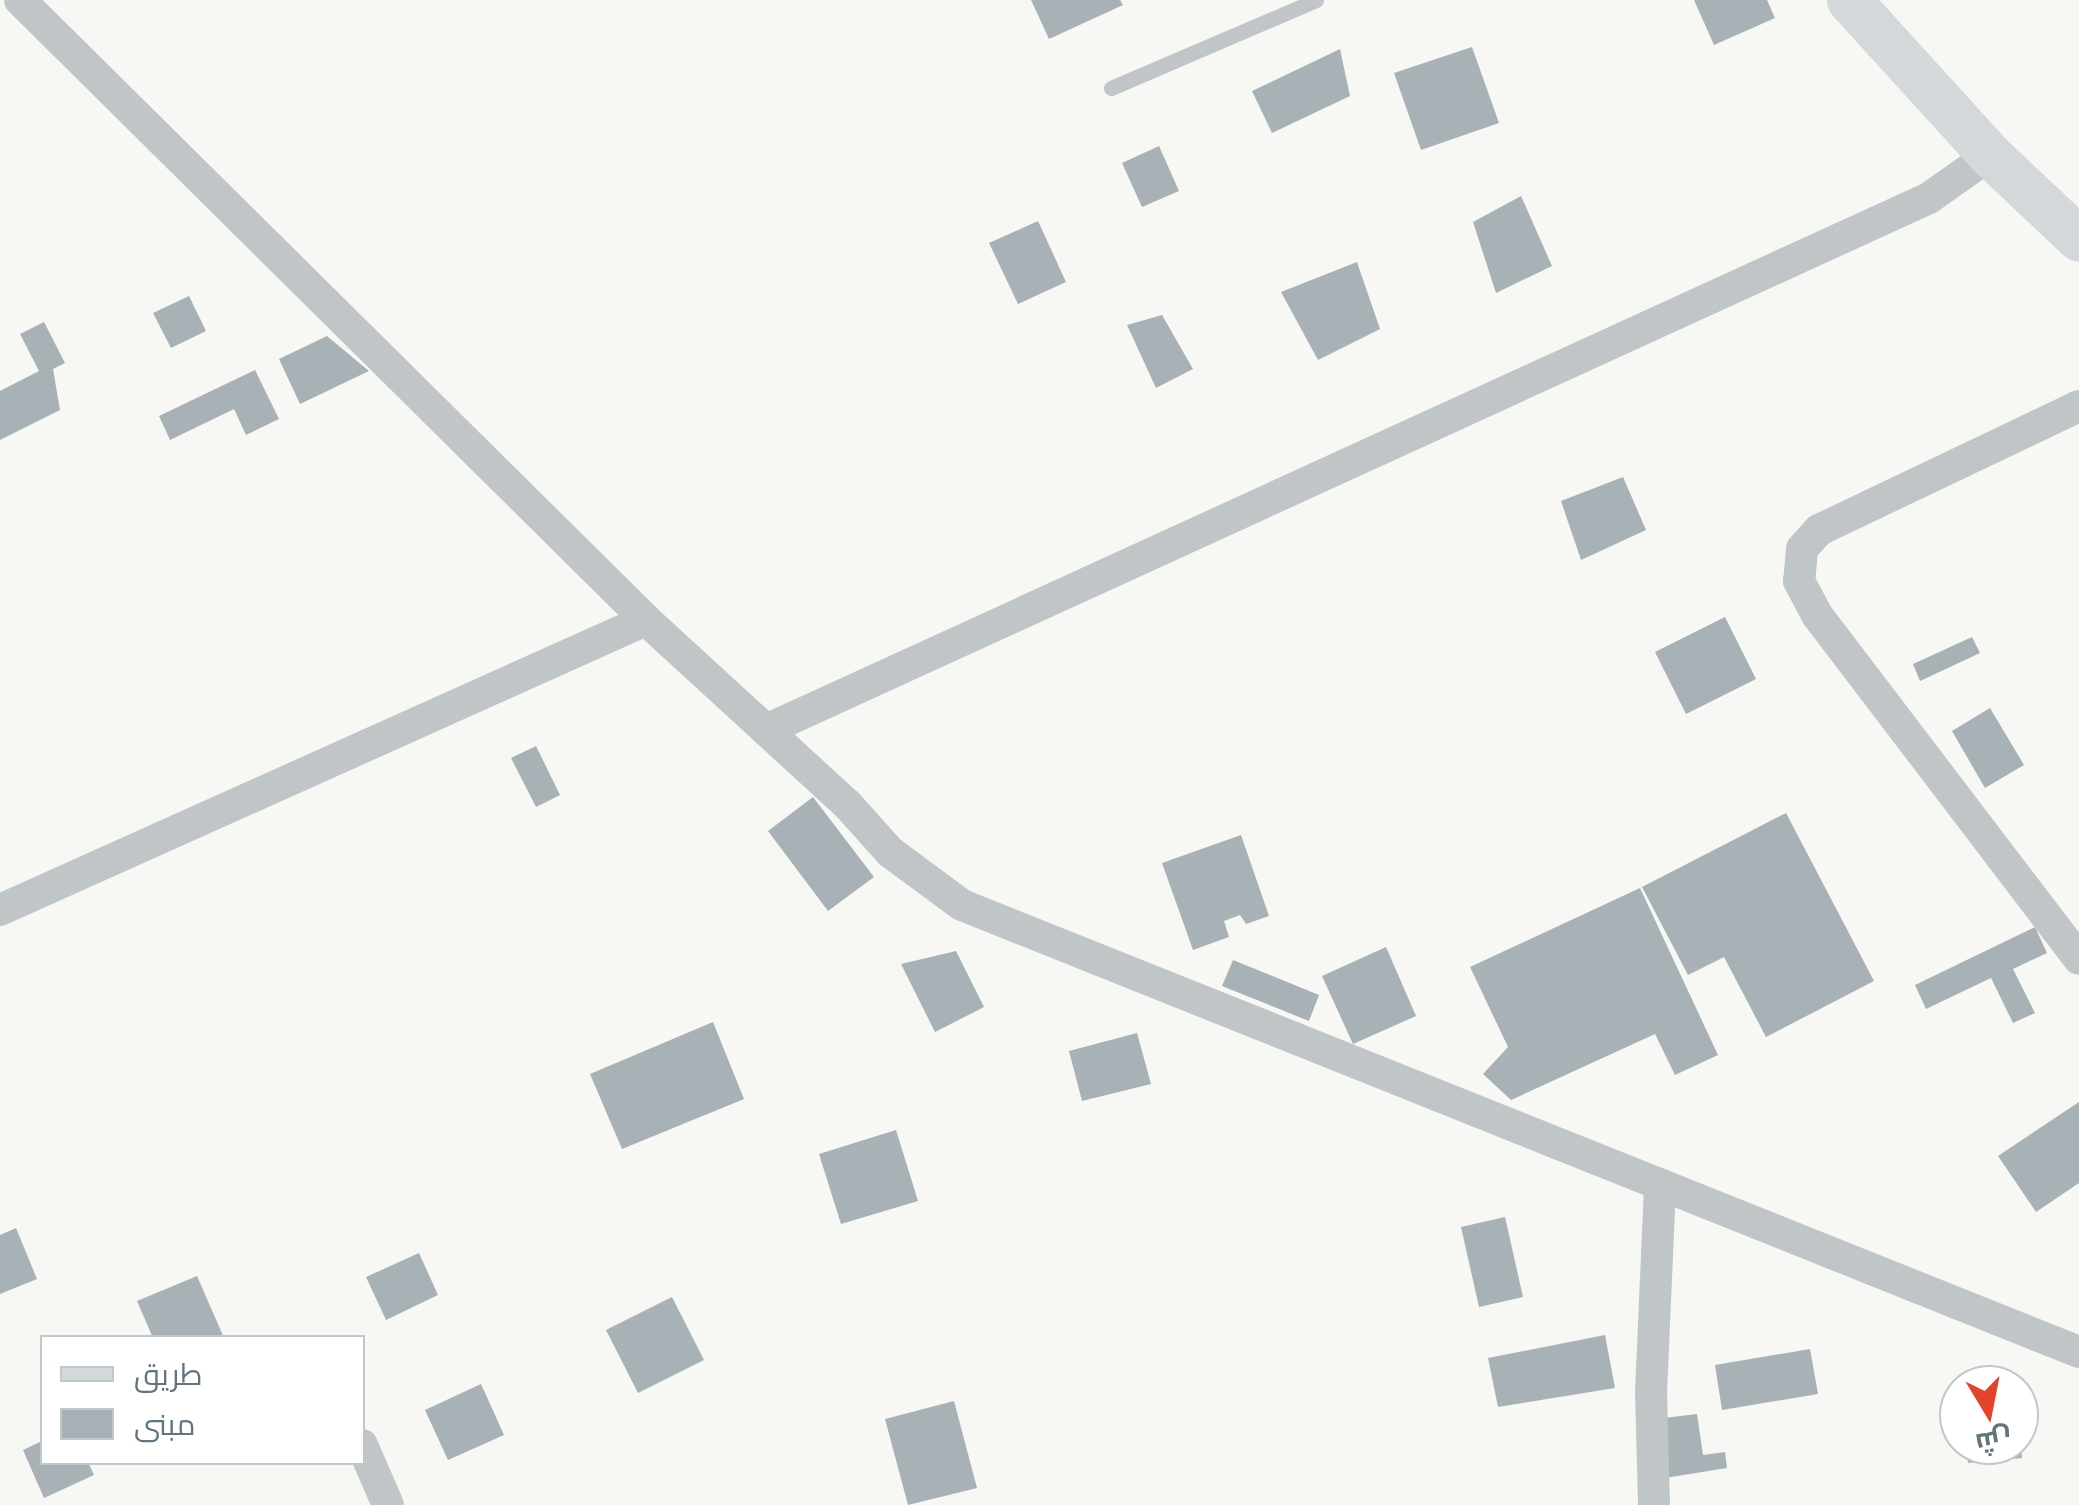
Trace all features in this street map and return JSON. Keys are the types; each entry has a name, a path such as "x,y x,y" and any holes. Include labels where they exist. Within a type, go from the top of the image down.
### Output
{"street":[{"path":"20,0 646,620 890,852 962,905 2079,1352"},
{"path":"1849,0 1990,155 2079,239"},
{"path":"766,730 1929,198 1990,155"},
{"path":"2079,406 1819,530 1802,549 1799,581 1817,615 2079,959"},
{"path":"0,910 646,620"},
{"path":"1654,1505 1651,1393 1660,1184"},
{"path":"365,1452 388,1505"}],"lane":[{"path":"1111,88 1316,0"}],"building":[{"path":"1031,0 1120,0 1123,5 1049,39"},
{"path":"1694,0 1767,0 1775,18 1714,45"},
{"path":"1472,47 1499,123 1421,150 1394,73"},
{"path":"1340,49 1350,96 1272,133 1252,91"},
{"path":"1159,146 1179,191 1142,207 1122,163"},
{"path":"1521,196 1552,266 1496,293 1473,222"},
{"path":"1038,221 1066,282 1018,304 989,243"},
{"path":"1357,262 1380,329 1318,360 1281,292"},
{"path":"189,296 206,331 171,348 153,313"},
{"path":"1162,315 1193,369 1156,388 1127,325"},
{"path":"44,322 65,363 53,369 60,410 0,440 0,391 39,371 20,334"},
{"path":"327,336 369,371 300,404 279,359"},
{"path":"255,370 279,419 246,435 234,409 170,440 159,416"},
{"path":"1623,477 1646,530 1581,560 1561,501"},
{"path":"1725,617 1756,679 1686,714 1655,652"},
{"path":"1972,637 1980,653 1920,681 1913,664"},
{"path":"1990,708 2024,765 1985,788 1952,731"},
{"path":"536,746 560,795 536,807 511,758"},
{"path":"813,797 874,877 828,911 768,831"},
{"path":"1786,813 1874,981 1766,1037 1724,957 1688,975 1642,887"},
{"path":"1241,835 1269,916 1246,924 1240,915 1224,921 1229,937 1193,950 1162,863"},
{"path":"1640,888 1718,1055 1675,1075 1655,1034 1511,1100 1483,1074 1508,1047 1470,967"},
{"path":"2035,927 2047,953 2013,969 2035,1013 2013,1023 1991,978 1926,1009 1915,985"},
{"path":"1386,947 1416,1016 1353,1044 1322,976"},
{"path":"956,951 984,1007 935,1032 901,964"},
{"path":"1233,960 1319,995 1309,1021 1222,986"},
{"path":"713,1022 744,1099 622,1149 590,1074"},
{"path":"1137,1033 1151,1084 1082,1101 1069,1051"},
{"path":"2079,1102 2079,1183 2036,1212 1998,1156"},
{"path":"896,1130 918,1201 841,1224 819,1154"},
{"path":"1505,1217 1523,1297 1479,1307 1461,1227"},
{"path":"16,1228 37,1279 0,1294 0,1235"},
{"path":"419,1253 438,1295 386,1320 366,1277"},
{"path":"197,1276 223,1335 152,1335 137,1301"},
{"path":"672,1297 704,1360 638,1393 606,1330"},
{"path":"1605,1335 1615,1388 1498,1407 1488,1358"},
{"path":"1810,1349 1818,1394 1722,1410 1715,1365"},
{"path":"481,1384 504,1435 448,1460 425,1410"},
{"path":"954,1401 977,1488 908,1505 885,1419"},
{"path":"1697,1414 1703,1455 1725,1452 1727,1468 1665,1478 1656,1419"},
{"path":"40,1442 40,1465 89,1465 94,1475 44,1498 23,1450"}]}
